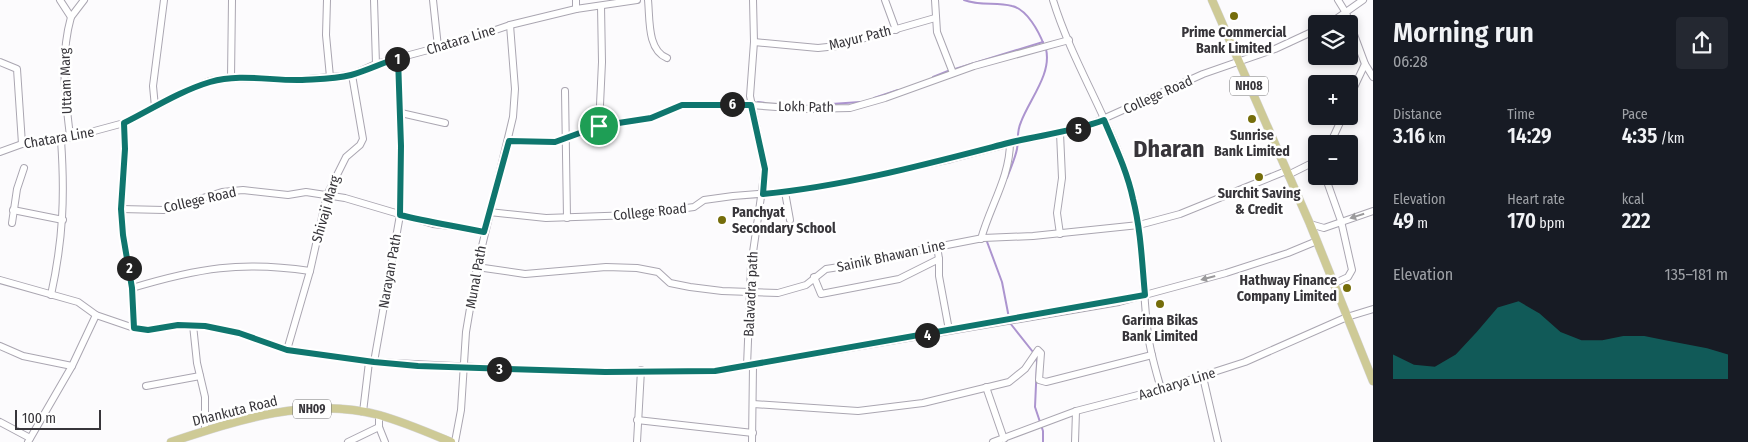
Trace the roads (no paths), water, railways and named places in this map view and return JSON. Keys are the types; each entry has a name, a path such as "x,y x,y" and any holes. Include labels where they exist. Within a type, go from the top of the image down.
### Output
{"main road":[{"name":"NH08","path":"1212,0 1310,224 1333,284 1371,370 1373,381"},
{"name":"Dhankuta Road","path":"171,442 191,439 206,431 268,414 302,409 334,408 379,415 451,442"}],"street":[{"path":"60,0 71,16 84,0"},
{"path":"155,107 153,86 164,0"},
{"path":"232,0 232,78"},
{"path":"327,0 326,36 330,78"},
{"path":"374,0 376,64"},
{"path":"433,0 438,48"},
{"path":"576,0 576,9"},
{"name":"Chatara Line","path":"0,152 22,144 60,140 124,123 188,90 210,82 232,78 298,80 352,75 376,64 438,48 510,25 576,9 633,0"},
{"path":"648,0 655,48 660,55 667,58"},
{"name":"Balavadra path","path":"752,0 754,42 750,80 751,105 765,169 763,194 754,239 750,292 750,366 754,404 752,442"},
{"path":"885,0 896,30"},
{"path":"935,0 937,32 953,73"},
{"path":"1053,0 1068,40 1125,171 1138,225 1148,334 1161,389"},
{"path":"1338,0 1346,13 1365,64 1373,77"},
{"path":"1343,15 1363,0"},
{"path":"599,126 602,62 601,6"},
{"name":"Uttam Marg","path":"70,136 63,69 65,40 71,16"},
{"name":"Mayur Path","path":"754,42 818,48 858,42 936,18"},
{"name":"Munal Path","path":"455,442 461,410 466,332 477,267 489,212 509,141 515,89 510,25"},
{"name":"College Road","path":"489,212 518,217 567,218 655,213 694,207 704,200 785,192 845,182 1011,142 1083,128 1203,74 1275,49 1308,34"},
{"name":"Lokh Path","path":"509,141 539,143 566,138 599,126 651,118 682,105 751,105 805,109 850,108 885,98 953,73 1068,40"},
{"name":"Narayan Path","path":"362,412 400,215 401,113 398,58"},
{"path":"0,62 17,69 22,144"},
{"path":"1358,79 1365,64"},
{"name":"Shivaji Marg","path":"287,350 310,271 328,195 346,157 360,145 363,139 352,75"},
{"path":"565,91 567,218"},
{"path":"401,113 445,123"},
{"path":"124,123 125,149 121,209 123,235 132,288 134,328"},
{"path":"1060,133 1062,178 1057,213 1060,234"},
{"path":"51,295 61,248 64,176 60,140"},
{"path":"985,238 1004,180 1011,142"},
{"name":"Sainik Bhawan Line","path":"477,267 525,274 606,267 637,268 658,272 670,283 722,291 778,293 794,290 806,285 814,277 826,270 937,246 985,238 1060,234 1138,225 1180,214 1308,164"},
{"path":"12,223 13,210 24,168"},
{"path":"1328,185 1341,221 1352,270 1348,277 1333,284"},
{"name":"College Road","path":"121,209 164,210 222,192 243,190 288,196 306,192 328,195 433,224 484,232"},
{"path":"785,192 790,220"},
{"path":"13,210 62,220"},
{"path":"1310,224 1324,228 1373,211"},
{"path":"0,280 78,302 96,315 134,328 148,330 178,325 193,326 239,333 287,350 371,362 464,368 605,372 641,370 715,371 1009,319 1097,306 1145,295 1288,253 1317,242 1324,228"},
{"path":"937,246 939,276 949,330"},
{"path":"814,277 820,292 824,294 899,279 938,259"},
{"path":"132,288 186,272 239,265 274,266 310,271"},
{"name":"Aacharya Line","path":"993,442 1076,411 1203,377 1245,362 1347,317 1373,309"},
{"path":"0,422 29,440 72,366 96,315"},
{"path":"193,326 205,398 206,431"},
{"path":"0,346 22,356 72,366"},
{"path":"754,404 869,411 923,403 1001,385 1017,377 1036,351 1040,350 1039,380 1046,382 1152,355"},
{"path":"636,442 641,370"},
{"path":"146,386 200,376"},
{"path":"1203,377 1218,442"},
{"path":"986,387 1004,439"},
{"path":"1075,442 1076,411"},
{"path":"379,415 379,427 385,442"},
{"path":"637,420 753,433"},
{"path":"348,442 379,427"}],"waterway":[{"path":"964,0 1017,8 1032,22 1044,45"},
{"path":"955,69 1043,42"},
{"path":"1007,178 1018,145 1019,126 1039,87 1046,68 1046,49"},
{"path":"933,77 948,71"},
{"path":"874,98 898,90"},
{"path":"758,102 765,103"},
{"path":"803,106 860,102"},
{"path":"986,239 1002,282 1009,318"},
{"path":"1010,323 1033,352"},
{"path":"1035,356 1037,362 1035,407 1043,431 1043,442"}],"place":[{"name":"Prime Commercial Bank Limited","path":"1234,16"},
{"name":"Sunrise Bank Limited","path":"1252,119"},
{"name":"Surchit Saving & Credit","path":"1259,177"},
{"name":"Panchyat Secondary School","path":"722,220"},
{"name":"Hathway Finance Company Limited","path":"1347,288"},
{"name":"Garima Bikas Bank Limited","path":"1160,304"}],"district":[{"name":"Dharan","path":"1169,149"}]}
